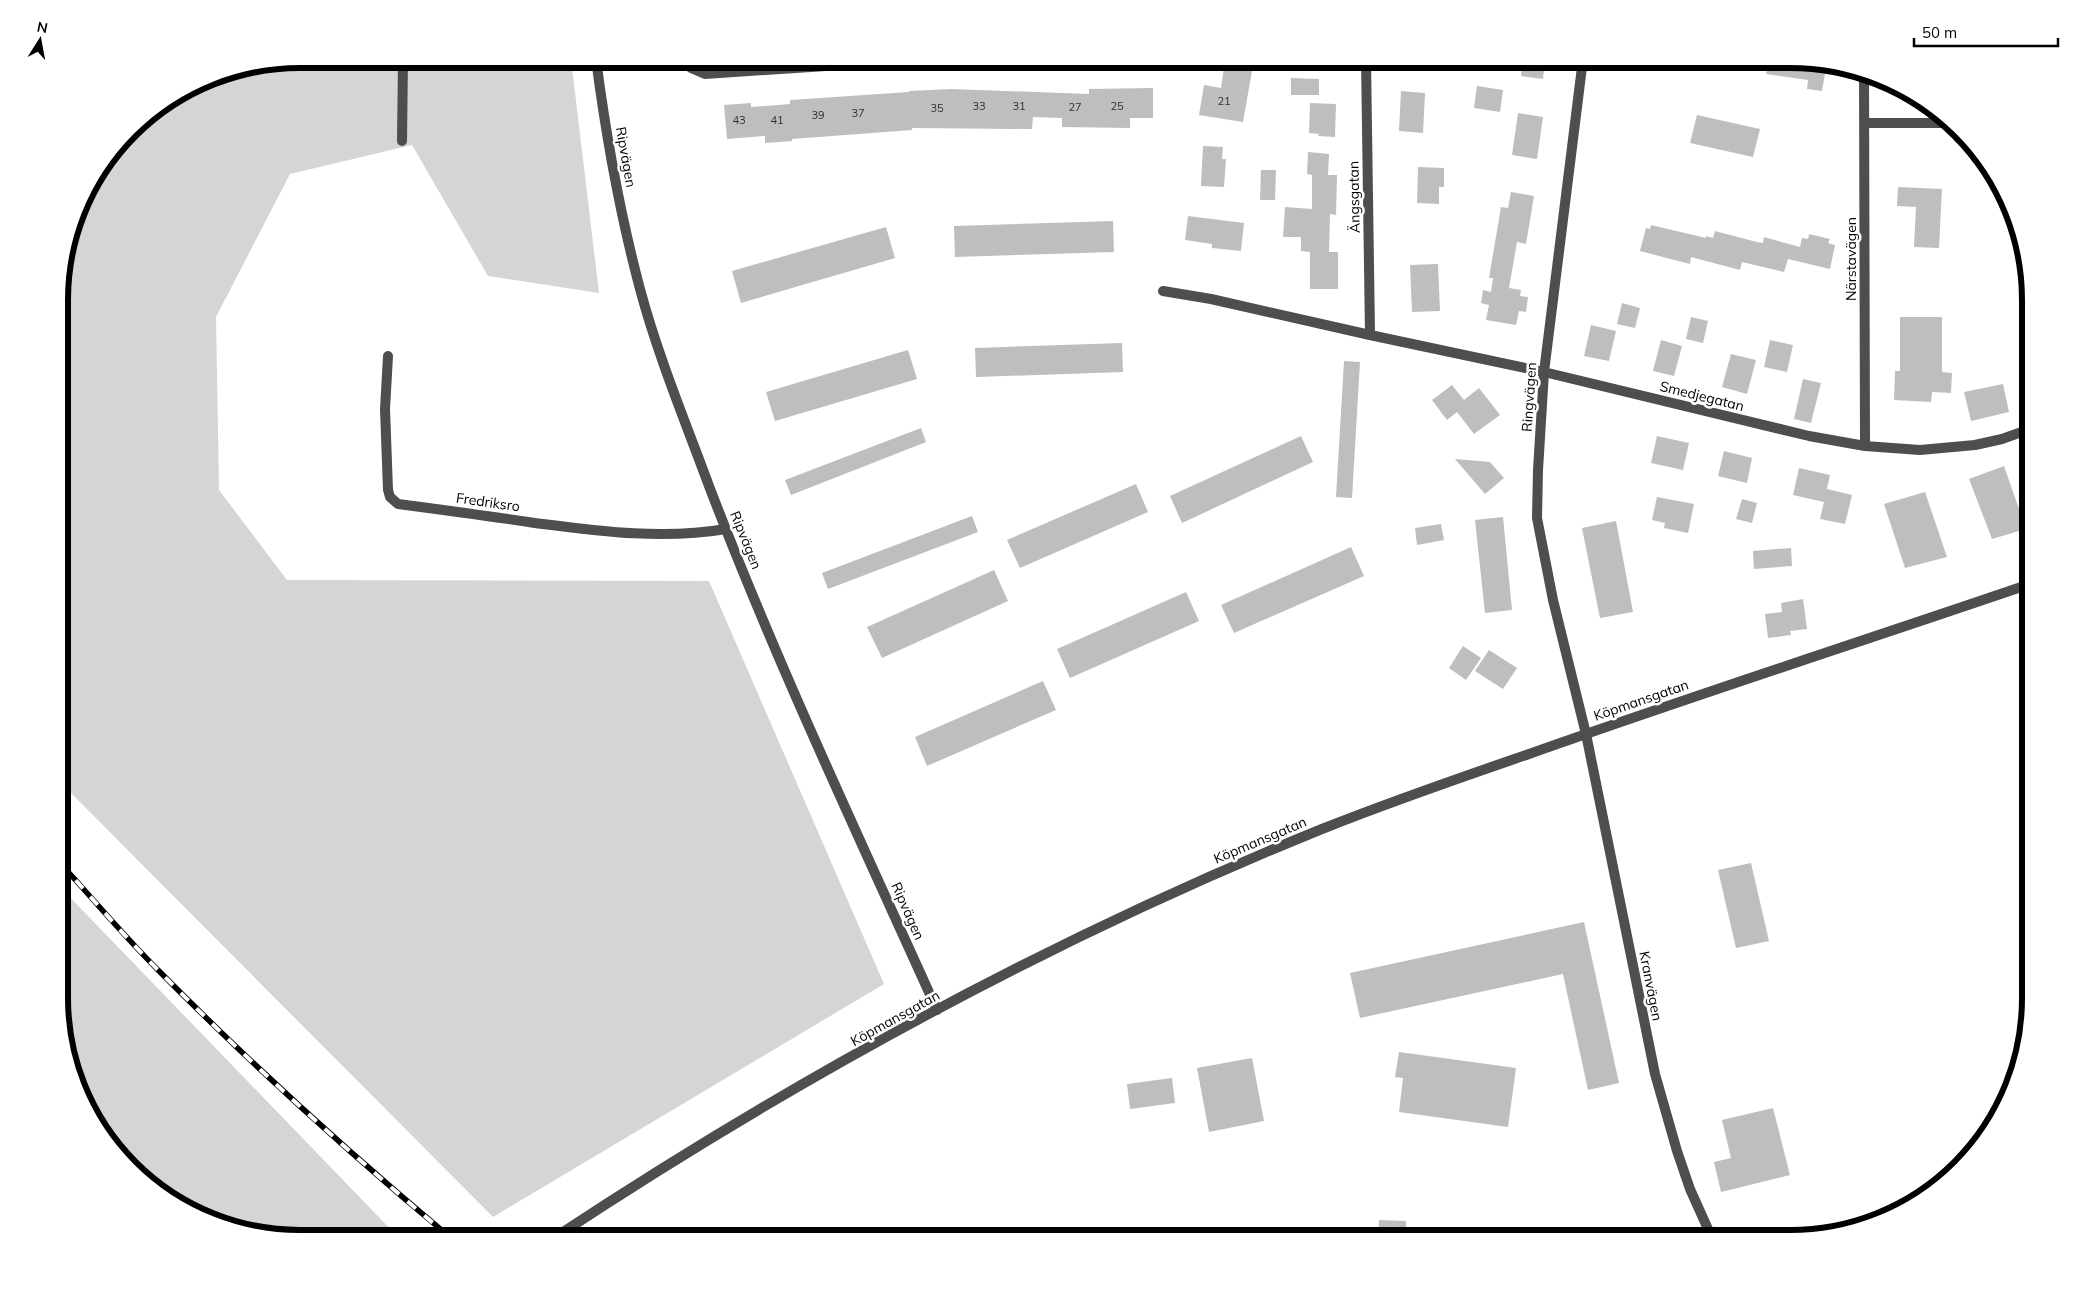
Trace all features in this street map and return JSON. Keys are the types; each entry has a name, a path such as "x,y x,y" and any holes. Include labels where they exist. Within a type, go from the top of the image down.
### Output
{"street":[{"path":"402,141 403,68"},
{"name":"Ripvägen","path":"597,68 608,140 623,218 641,291 667,374 726,529 770,636 937,1010"},
{"path":"691,68 706,74 796,68"},
{"name":"Ängsgatan","path":"1366,68 1370,335"},
{"name":"Ringvägen","path":"1582,68 1544,372 1537,518 1553,600 1586,734"},
{"name":"Närstavägen","path":"1864,80 1865,446"},
{"path":"1865,123 1940,123"},
{"name":"Smedjegatan","path":"1163,291 1211,299 1544,372 1809,436 1865,446 1920,450 1975,444 2002,439 2022,432"},
{"name":"Fredriksro","path":"388,356 385,410 388,490 390,497 398,504 584,529 637,534 710,532 726,529"},
{"name":"Köpmansgatan","path":"566,1230 623,1192 728,1128 937,1010 1084,935 1246,861 1395,801 1586,734 2022,587"},
{"name":"Kranvägen","path":"1586,734 1654,1074 1690,1189 1708,1230"}],"shaded area":[{"path":"285,68 572,68 599,293 488,276 412,145 290,174 216,317 219,490 287,580 709,581 884,984 493,1217 68,790 68,285 75,240 91,197 107,171 125,147 147,125 197,91 240,75"},
{"path":"68,895 391,1230 300,1230 270,1228 240,1222 197,1206 171,1190 147,1172 125,1150 91,1100 75,1057 68,1012"}],"building":[{"path":"1224,68 1252,68 1243,122 1199,115 1204,85 1221,88"},
{"path":"1522,68 1544,68 1543,79 1521,76"},
{"path":"1767,68 1826,70 1822,91 1807,89 1808,80 1766,74"},
{"path":"1291,78 1319,79 1319,95 1291,95"},
{"path":"1477,86 1503,90 1500,112 1474,108"},
{"path":"1153,88 1153,118 1130,118 1130,128 1062,127 1062,118 1033,117 1032,129 912,128 912,130 792,139 792,141 765,143 765,136 727,139 724,105 751,103 751,107 790,104 790,100 951,89 1089,94 1089,89"},
{"path":"1401,91 1425,93 1423,133 1399,131"},
{"path":"1310,103 1336,104 1335,137 1318,136 1319,134 1309,133"},
{"path":"1518,113 1543,117 1537,159 1512,155"},
{"path":"1697,115 1760,129 1753,157 1690,143"},
{"path":"1203,146 1223,147 1222,159 1226,159 1224,187 1201,186"},
{"path":"1308,152 1329,154 1328,175 1337,175 1336,215 1330,214 1329,252 1338,252 1338,289 1310,289 1310,252 1301,251 1301,237 1283,237 1285,207 1312,209 1312,175 1307,174"},
{"path":"1418,167 1444,168 1444,187 1439,187 1439,204 1417,203"},
{"path":"1261,170 1276,170 1275,200 1260,200"},
{"path":"1898,187 1942,189 1939,248 1914,247 1916,207 1897,206"},
{"path":"1511,192 1534,196 1526,244 1517,242 1509,288 1521,290 1520,296 1528,297 1526,312 1519,311 1516,325 1486,320 1489,305 1481,303 1483,290 1491,292 1493,278 1489,278 1501,207 1508,208"},
{"path":"1188,216 1244,223 1241,251 1212,248 1212,244 1185,240"},
{"path":"1113,221 1114,252 955,257 954,226"},
{"path":"1651,225 1706,238 1706,236 1713,238 1715,231 1763,243 1764,237 1800,247 1802,238 1808,239 1809,234 1830,239 1828,243 1835,245 1830,269 1788,259 1784,272 1742,262 1740,270 1691,257 1690,264 1640,251 1646,228 1650,229"},
{"path":"886,227 895,258 741,303 732,271"},
{"path":"1438,264 1440,311 1412,312 1410,265"},
{"path":"1622,303 1640,308 1635,328 1617,324"},
{"path":"1691,317 1708,321 1703,343 1686,339"},
{"path":"1900,317 1942,317 1942,372 1952,373 1951,393 1932,392 1931,402 1894,400 1895,371 1900,371"},
{"path":"1591,325 1616,331 1609,361 1584,356"},
{"path":"1661,340 1682,346 1674,376 1653,371"},
{"path":"1770,340 1793,345 1787,372 1764,367"},
{"path":"1122,343 1123,372 976,377 975,348"},
{"path":"908,350 917,379 775,421 766,392"},
{"path":"1731,354 1756,360 1747,394 1722,387"},
{"path":"1344,361 1360,362 1352,498 1336,497"},
{"path":"1803,379 1821,383 1811,423 1794,419"},
{"path":"2003,384 2009,412 1971,421 1964,392"},
{"path":"1452,385 1464,400 1479,388 1500,415 1474,434 1457,412 1447,420 1432,400"},
{"path":"921,428 926,442 791,495 785,480"},
{"path":"1301,436 1313,462 1182,523 1170,496"},
{"path":"1657,436 1689,443 1683,470 1651,463"},
{"path":"1724,451 1752,458 1747,483 1718,476"},
{"path":"1455,459 1490,462 1504,478 1485,494"},
{"path":"2004,466 2022,518 2022,530 1992,539 1969,479"},
{"path":"1799,468 1830,475 1824,502 1793,495"},
{"path":"1136,484 1148,512 1020,568 1007,540"},
{"path":"1827,489 1852,495 1845,524 1820,519"},
{"path":"1925,492 1947,557 1905,568 1884,504"},
{"path":"1657,497 1694,504 1688,533 1664,528 1665,523 1652,520"},
{"path":"1742,499 1757,503 1752,523 1736,519"},
{"path":"972,516 978,532 828,589 822,573"},
{"path":"1503,517 1512,610 1485,613 1475,520"},
{"path":"1616,521 1633,612 1600,618 1582,528"},
{"path":"1441,524 1444,540 1417,545 1415,528"},
{"path":"1351,547 1364,576 1234,633 1221,605"},
{"path":"1791,548 1792,566 1754,569 1753,551"},
{"path":"994,570 1008,601 882,658 867,627"},
{"path":"1186,592 1199,621 1070,678 1057,649"},
{"path":"1803,599 1807,629 1790,631 1791,635 1768,638 1765,614 1782,612 1781,603"},
{"path":"1463,646 1481,658 1466,680 1449,668"},
{"path":"1489,650 1517,668 1503,689 1475,671"},
{"path":"1043,681 1056,710 927,766 915,737"},
{"path":"1751,863 1769,941 1736,948 1718,870"},
{"path":"1584,922 1619,1083 1588,1090 1563,974 1360,1018 1350,973"},
{"path":"1399,1052 1516,1068 1508,1127 1399,1112 1403,1078 1395,1077"},
{"path":"1252,1058 1264,1121 1209,1132 1197,1068"},
{"path":"1172,1078 1175,1103 1130,1109 1127,1084"},
{"path":"1773,1108 1790,1175 1721,1192 1714,1162 1731,1158 1722,1120"},
{"path":"1379,1220 1406,1221 1406,1230 1378,1230"}],"railway":[{"path":"68,872 145,957 229,1040 338,1141 442,1230"}]}
